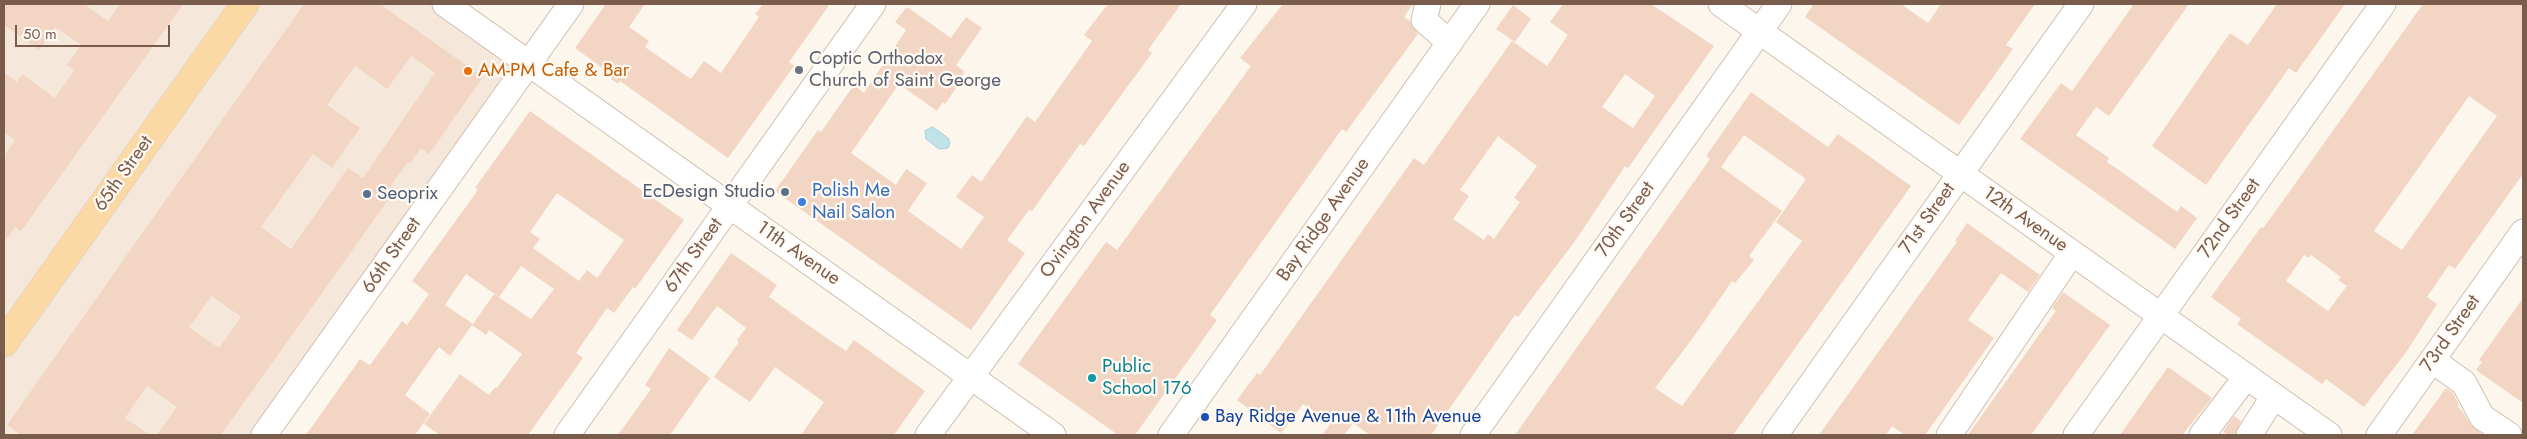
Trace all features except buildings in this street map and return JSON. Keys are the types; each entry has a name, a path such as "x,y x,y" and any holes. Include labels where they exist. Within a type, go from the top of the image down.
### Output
{"main road":[{"name":"65th Street","path":"4,343 245,4"}],"street":[{"name":"11th Avenue","path":"445,4 1053,435"},
{"name":"66th Street","path":"264,435 571,4"},
{"name":"67th Street","path":"567,435 873,4"},
{"name":"Ovington Avenue","path":"928,435 1244,4"},
{"path":"1428,4 1424,20 1450,43"},
{"name":"Bay Ridge Avenue","path":"1171,435 1477,4"},
{"name":"12th Avenue","path":"1722,4 2329,435"},
{"name":"70th Street","path":"1473,435 1779,4"},
{"name":"71st Street","path":"1775,435 2082,4"},
{"name":"72nd Street","path":"2076,435 2383,4"},
{"name":"73rd Street","path":"2379,435 2523,232"},
{"path":"1949,435 2072,253"},
{"path":"2432,360 2464,383 2482,417 2509,435"},
{"path":"2202,435 2246,377"},
{"path":"2249,435 2274,396"}],"shaded area":[{"path":"4,4 445,4 529,63 264,435 4,435"}],"water":[{"path":"933,127 948,138 950,143 948,148 939,149 926,139 925,131"}],"place":[{"name":"Coptic Orthodox Church of Saint George","path":"799,70"},
{"name":"AM-PM Cafe & Bar","path":"468,71"},
{"name":"EcDesign Studio","path":"785,192"},
{"name":"Seoprix","path":"367,194"},
{"name":"Polish Me Nail Salon","path":"802,202"},
{"name":"Public School 176","path":"1092,378"},
{"name":"Bay Ridge Avenue & 11th Avenue","path":"1205,417"}]}
